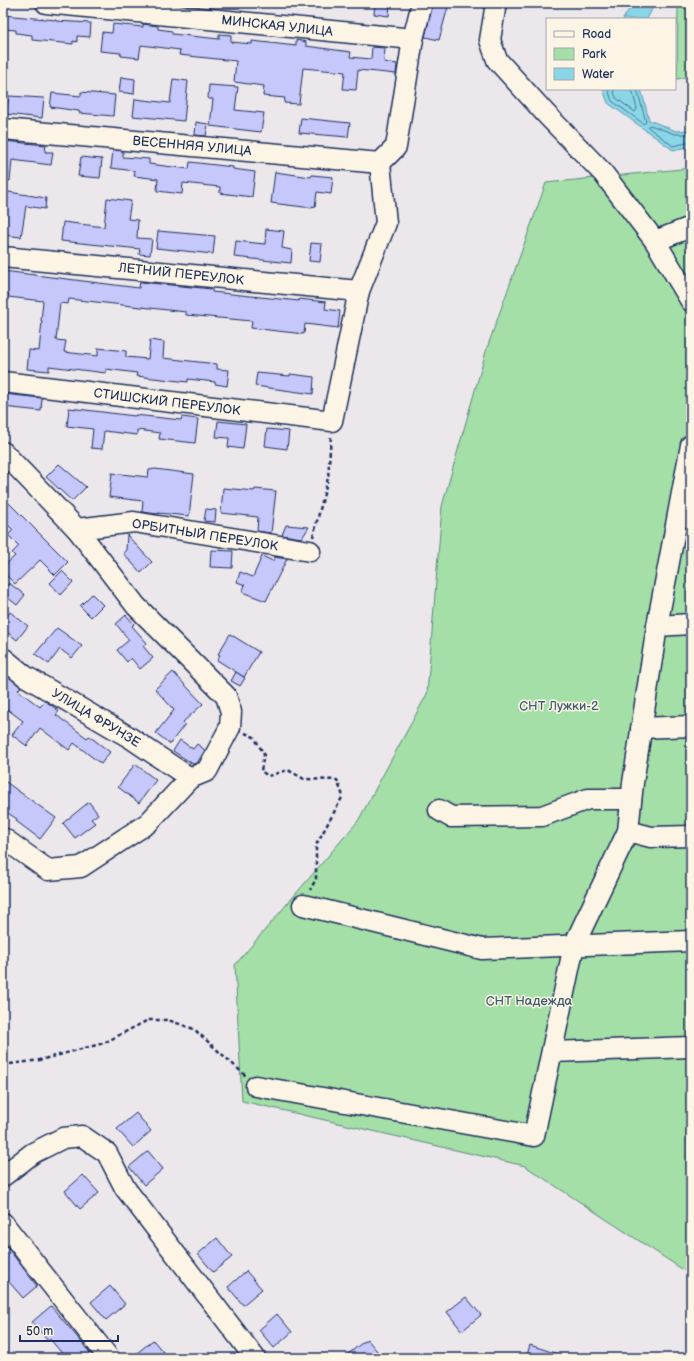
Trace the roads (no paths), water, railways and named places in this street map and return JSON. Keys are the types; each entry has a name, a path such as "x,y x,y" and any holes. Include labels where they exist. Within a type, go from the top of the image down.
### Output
{"street":[{"name":"МИНСКАЯ УЛИЦА","path":"46,3 413,39"},
{"path":"359,291 386,223 380,163 396,147 413,39 422,3"},
{"path":"496,3 490,40 497,60 546,114 603,173 655,240 691,301"},
{"name":"ВЕСЕННЯЯ УЛИЦА","path":"3,129 380,163"},
{"path":"655,240 691,227"},
{"name":"ЛЕТНИЙ ПЕРЕУЛОК","path":"3,257 359,291"},
{"name":"СТИШСКИЙ ПЕРЕУЛОК","path":"3,382 332,421 359,291"},
{"path":"256,1086 534,1136 574,945 628,831 641,728 657,626 691,446"},
{"path":"3,452 77,530 136,606 226,696 231,712 230,727 207,771 190,778 148,823 81,867 48,870 3,838"},
{"name":"ОРБИТНЫЙ ПЕРЕУЛОК","path":"77,530 134,522 310,551"},
{"path":"657,626 691,624"},
{"name":"УЛИЦА ФРУНЗЕ","path":"3,658 25,676 129,737 190,778"},
{"path":"641,728 691,726"},
{"path":"439,810 451,817 542,816 588,799 631,799"},
{"path":"628,831 652,837 691,836"},
{"path":"303,905 482,948 691,941"},
{"path":"552,1052 691,1047"},
{"path":"3,1176 33,1153 63,1138 82,1136 107,1153 125,1188 255,1358"},
{"path":"3,1223 109,1358"}],"water":[{"path":"633,3 655,3 648,18 624,18"},
{"path":"603,90 641,90 649,120 676,131 691,130 691,146 673,150 608,103"}],"park label":[{"name":"СНТ Лужки-2","path":"559,706"},
{"name":"СНТ Надежда","path":"529,1001"}]}
